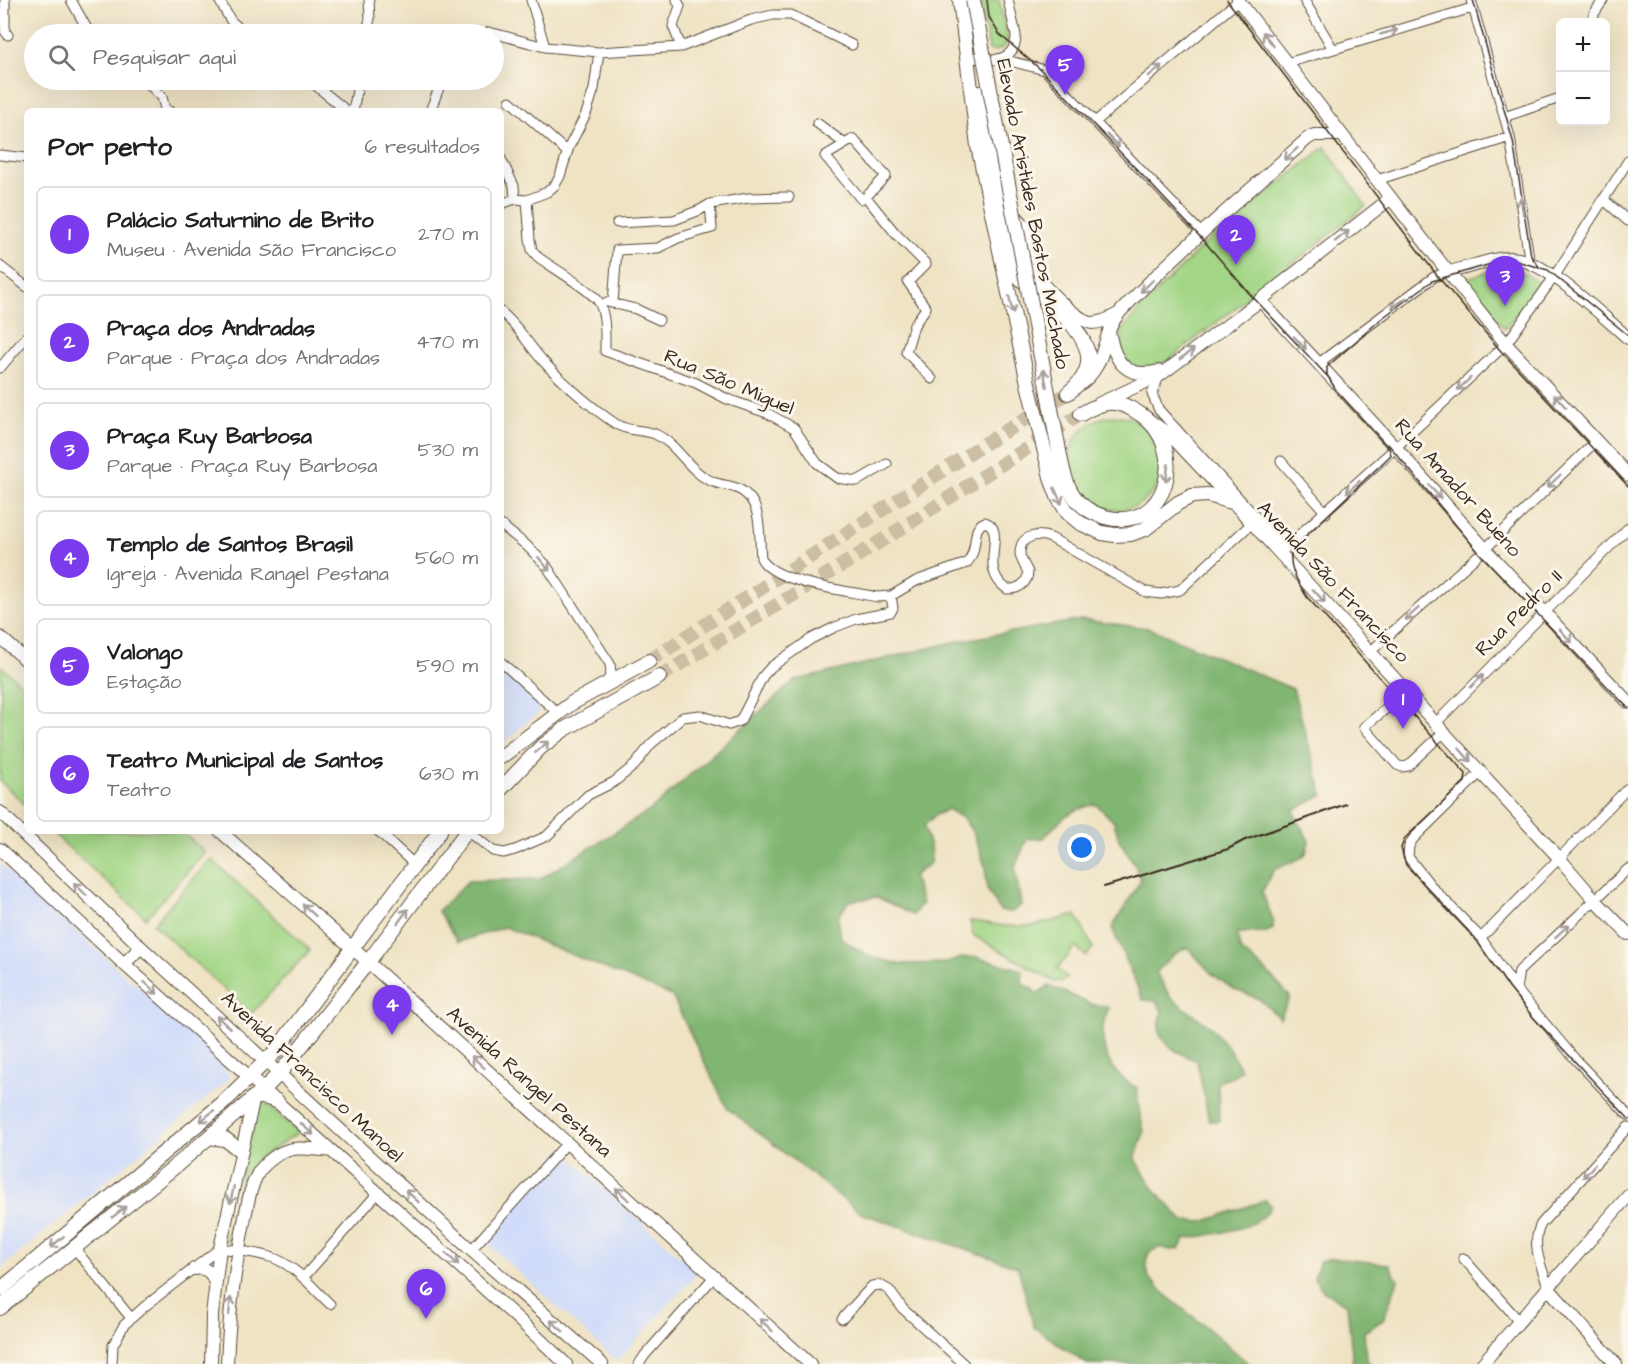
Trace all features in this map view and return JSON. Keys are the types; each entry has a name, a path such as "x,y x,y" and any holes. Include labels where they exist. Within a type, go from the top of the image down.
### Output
{"main road":[{"path":"960,0 978,146 1029,388 1052,481 1062,505 1080,523 1102,533 1123,535 1145,530 1178,503 1192,496 1208,495 1232,502"},
{"name":"Elevado Aristides Bastos Machado","path":"973,0 1056,435 1067,482 1083,507 1101,516 1128,519 1145,511 1159,497 1169,472 1166,447 1149,420"},
{"path":"968,58 979,88 1016,272 1062,315 1085,345 1087,362 1083,378 1073,389"},
{"path":"1081,414 1100,403 1125,405 1149,420"},
{"path":"504,755 558,713 649,661"},
{"path":"504,786 540,748 565,729 659,677"},
{"path":"0,1308 209,1137 257,1087 270,1059 438,834"},
{"path":"0,1290 257,1087 280,1073 465,834"},
{"path":"257,1087 264,1097 277,1101"},
{"path":"209,1137 225,1139 241,1151"}],"street":[{"path":"71,0 84,24"},
{"path":"219,0 234,24"},
{"path":"369,0 369,24"},
{"path":"531,0 545,47"},
{"path":"677,0 680,6 673,26 681,47"},
{"path":"1002,59 1011,50 1016,40 1008,0"},
{"path":"1095,122 1238,0 1506,344 1628,475"},
{"path":"1304,0 1333,49"},
{"path":"1594,18 1603,0"},
{"path":"3,4 5,31 8,35"},
{"path":"1287,63 1472,4 1510,137 1530,264"},
{"path":"504,36 545,47 599,52 681,47 751,20 773,15 791,15 852,45"},
{"path":"504,203 515,199 527,200 547,192 555,185 567,152 586,114 594,89 599,52"},
{"path":"968,58 990,61 1002,59 1045,70 1202,234"},
{"path":"155,90 162,97 165,108"},
{"path":"321,90 343,108"},
{"path":"354,108 357,90"},
{"path":"431,108 438,90"},
{"path":"1504,117 1556,99"},
{"path":"510,101 567,152"},
{"path":"816,123 845,144"},
{"path":"1073,389 1087,380 1098,366 1119,313 1202,234 1307,139 1314,135 1342,135"},
{"path":"1377,180 1510,137"},
{"path":"853,139 886,176 866,197 861,199 825,156 845,144 853,139"},
{"path":"0,155 24,158"},
{"path":"1282,551 1326,513 1506,344 1554,277 1628,161"},
{"path":"504,165 514,186 515,199"},
{"path":"616,223 674,220 710,204 749,198 789,197"},
{"path":"866,197 899,237 926,264 908,282 926,308 914,325 906,352 932,379"},
{"path":"1100,403 1163,372 1391,198"},
{"path":"1604,199 1628,221"},
{"path":"527,200 532,250 538,258 591,293 599,302 636,309 659,320"},
{"path":"1001,203 1020,220 1028,232 1035,275 1073,311 1085,321 1093,323 1119,313"},
{"path":"613,303 617,250 658,248 678,238 712,228 710,204"},
{"path":"1319,363 1434,278 1448,272 1510,258 1540,268 1554,277 1628,338"},
{"path":"0,266 24,285"},
{"name":"Rua Amador Bueno","path":"1260,300 1485,549 1628,702"},
{"name":"Rua São Miguel","path":"599,302 605,331 605,351 696,383 727,399 767,413 794,428 818,463 837,478 857,481 887,464"},
{"path":"504,314 513,322 543,361 616,425 628,430 657,435 674,447 696,471 712,482 738,488 750,497 756,510 761,558 764,565 788,579 877,597 891,596 916,581 967,563 976,547 977,526 985,522 992,526 995,532 992,557 995,576 1007,589 1019,587 1025,581 1028,572 1020,557 1020,551 1026,539 1037,535 1051,538 1152,594 1161,594 1180,590 1252,523"},
{"path":"1110,331 1116,357 1127,369 1142,374 1163,372"},
{"path":"0,368 24,340"},
{"name":"Avenida São Francisco","path":"1163,372 1152,394 1159,410 1480,773 1628,934"},
{"name":"Avenida São Francisco","path":"1149,420 1177,442 1252,523 1282,551"},
{"path":"1371,651 1485,549 1596,441"},
{"path":"1281,461 1326,513"},
{"path":"504,527 546,565 610,664 611,672 607,683"},
{"name":"Rua Pedro II","path":"1407,691 1364,727 1397,765 1402,767 1408,766 1440,727 1545,613 1628,528"},
{"path":"471,834 494,851 504,853 547,836 588,795 614,782 635,765 651,744 683,717 700,715 729,725 740,721 763,676 771,668 811,639 833,628 856,619 891,612 893,608 891,596"},
{"path":"0,637 24,658"},
{"path":"504,665 558,713"},
{"path":"1480,773 1413,839 1408,853 1412,864 1432,888 1482,939 1516,989 1575,1059 1626,1113 1628,1128 1541,1224 1537,1232 1537,1252 1549,1289 1616,1364"},
{"path":"1482,939 1628,788"},
{"name":"Avenida Francisco Manoel","path":"0,812 140,947 270,1059 378,1193 566,1364"},
{"name":"Avenida Rangel Pestana","path":"223,834 368,962 810,1364"},
{"path":"381,834 414,864"},
{"path":"0,849 126,962 257,1087 220,1248 212,1315 211,1364"},
{"path":"1516,989 1519,971 1628,868"},
{"path":"126,962 140,947"},
{"path":"1504,972 1519,971"},
{"name":"Avenida Francisco Manoel","path":"277,1101 339,1145 471,1250 602,1364"},
{"path":"471,1250 567,1143"},
{"path":"228,1364 230,1307 238,1251 251,1188 262,1168 273,1157 284,1151 339,1145"},
{"path":"303,1278 378,1193"},
{"path":"1482,1364 1628,1196"},
{"path":"75,1248 131,1318"},
{"path":"112,1364 113,1345 131,1318 220,1248 279,1260 303,1278 330,1304"},
{"path":"1463,1258 1520,1322"},
{"path":"194,1269 204,1268 209,1272 214,1280 215,1289"},
{"path":"639,1364 713,1278"},
{"path":"842,1319 872,1286 880,1285 889,1290 903,1309 964,1364"}],"shaded area":[{"path":"504,672 534,701 539,712 504,742"},
{"path":"0,863 212,1053 231,1078 0,1269"},
{"path":"562,1150 698,1273 617,1361 482,1239"}],"green space":[{"path":"980,0 999,0 1008,38 1006,44 1000,49 989,50"},
{"path":"1325,147 1366,206 1162,365 1151,371 1128,366 1120,347 1123,330 1143,305 1209,240"},
{"path":"1503,268 1524,273 1541,284 1505,329 1463,279"},
{"path":"1116,416 1134,420 1149,430 1159,445 1163,463 1159,481 1149,496 1134,506 1116,510 1098,506 1083,496 1073,481 1069,463 1073,445 1083,430 1098,420"},
{"path":"1081,620 1149,628 1293,689 1323,795 1293,811 1309,841 1305,856 1274,870 1262,892 1273,920 1273,929 1266,932 1237,933 1240,950 1264,969 1290,997 1280,1018 1259,999 1233,989 1211,973 1187,947 1173,955 1156,972 1171,998 1212,1028 1230,1050 1241,1070 1232,1077 1218,1082 1219,1121 1209,1121 1197,1061 1173,1049 1163,1039 1159,1027 1161,1009 1156,1001 1143,1000 1112,928 1141,880 1135,865 1119,840 1114,822 1096,804 1079,809 1067,816 1044,838 1027,839 1015,867 1021,905 1012,912 1000,911 987,889 985,866 974,834 963,818 948,809 934,816 924,826 931,851 930,863 913,876 922,903 913,915 877,897 849,901 838,917 841,939 870,957 900,964 947,963 961,958 976,957 1023,970 1022,984 1032,988 1036,994 1049,986 1090,1004 1109,1008 1103,1033 1105,1051 1108,1060 1118,1074 1137,1088 1144,1132 1135,1159 1154,1189 1183,1221 1202,1222 1266,1200 1271,1206 1265,1214 1246,1226 1185,1239 1179,1249 1170,1250 1161,1247 1149,1252 1146,1262 1149,1278 1168,1297 1249,1364 1087,1364 1034,1327 1018,1267 861,1213 727,1108 672,996 505,927 458,942 438,911 468,881 540,879 651,810 794,681 958,641"},
{"path":"1,666 24,686 24,803 0,781"},
{"path":"184,834 205,852 146,918 55,835"},
{"path":"211,859 310,950 251,1014 153,924"},
{"path":"1076,915 1093,948 1086,956 1075,947 1057,969 1068,978 1055,982 973,935 970,921 1005,926 1033,926"},
{"path":"263,1102 299,1132 258,1159 234,1246 226,1240 257,1105"},
{"path":"1332,1258 1389,1264 1398,1280 1383,1320 1364,1332 1366,1358 1370,1364 1353,1364 1347,1305 1324,1292 1314,1278 1320,1261"}],"tunnel":[{"path":"649,661 981,446 1068,393"},
{"path":"659,677 870,548 1081,414"}],"tram line":[{"path":"987,0 989,17 999,34 1040,69 1143,176 1330,379"},
{"path":"1227,0 1439,278 1500,350 1628,486"},
{"path":"1473,0 1513,141 1531,256 1540,268"},
{"path":"1628,335 1548,270 1516,261 1502,261 1432,281 1381,319 1327,367 1327,375 1336,390 1389,448 1391,455 1292,549 1291,555 1294,574 1307,597 1466,774 1465,782 1405,838 1401,848 1406,865 1475,938 1509,988 1533,1017 1628,1118"},
{"path":"1388,444 1480,554 1628,708"}],"railway":[{"path":"1104,887 1228,849 1245,840 1346,804"}],"place":[{"name":"Valongo","path":"1065,95"},
{"name":"Praça dos Andradas","path":"1236,265"},
{"name":"Praça Ruy Barbosa","path":"1505,306"},
{"name":"Palácio Saturnino de Brito","path":"1403,729"},
{"name":"Templo de Santos Brasil","path":"392,1035"},
{"name":"Teatro Municipal de Santos","path":"426,1319"}]}
